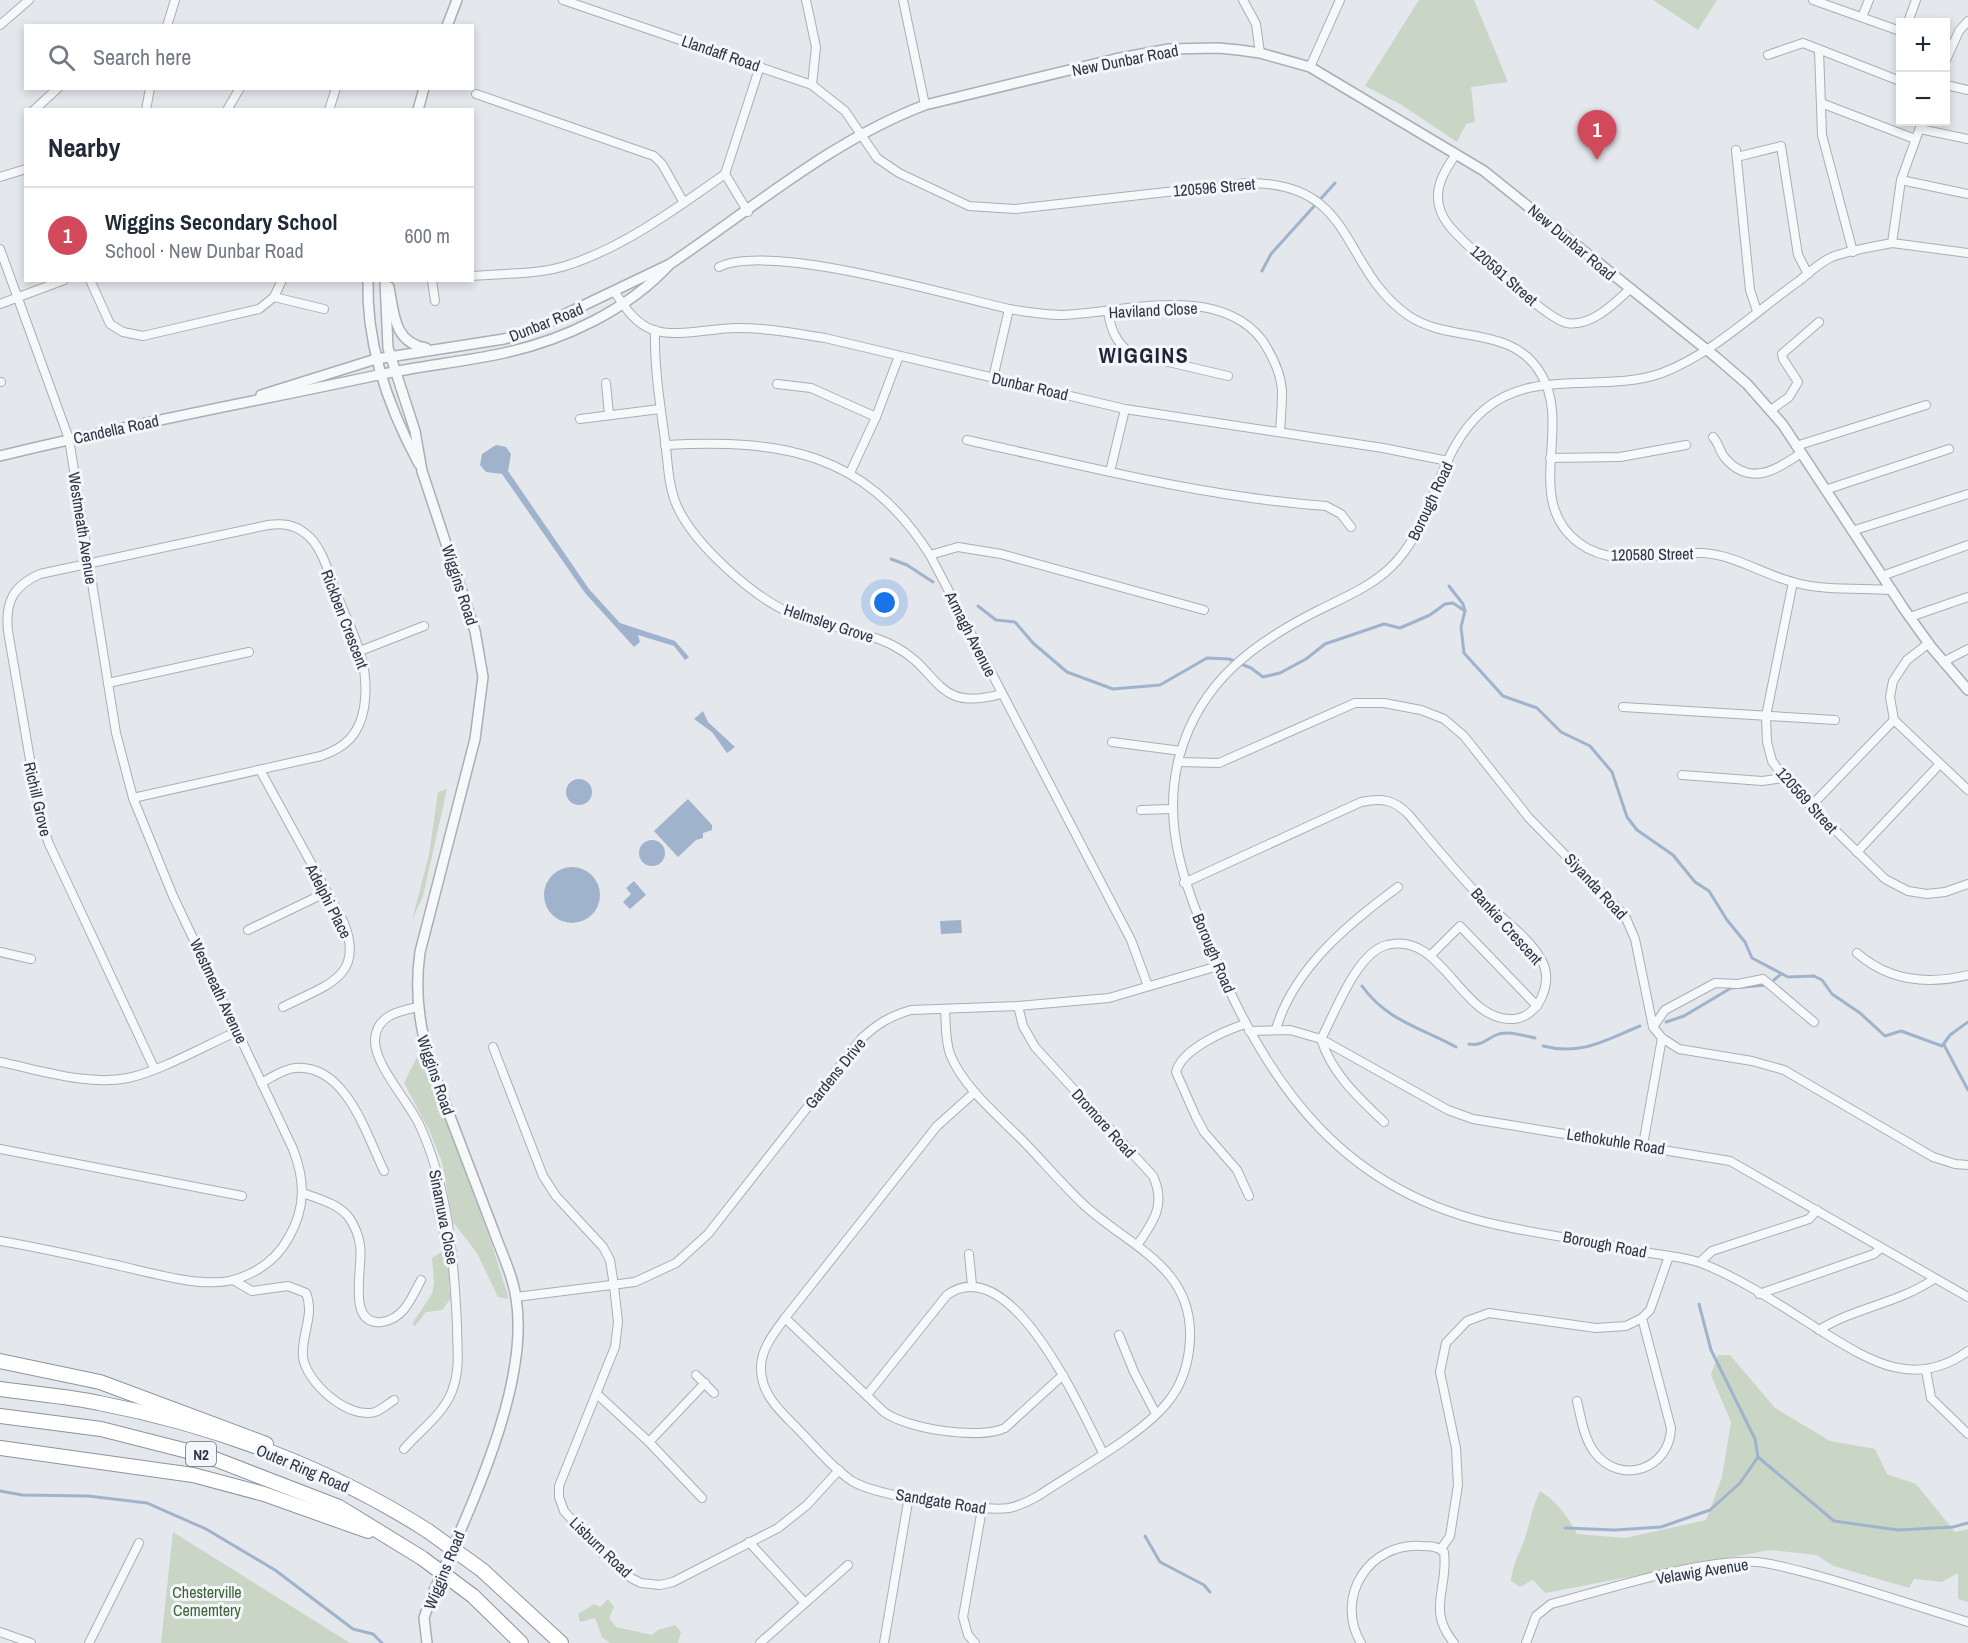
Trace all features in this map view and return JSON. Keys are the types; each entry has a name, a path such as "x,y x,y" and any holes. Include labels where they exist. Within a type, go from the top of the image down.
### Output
{"highway":[{"path":"0,1361 100,1382 156,1401 255,1438 298,1463"},
{"name":"Outer Ring Road","path":"0,1389 98,1402 144,1413 298,1463 386,1504 428,1531 482,1570 561,1643"},
{"name":"Outer Ring Road","path":"0,1416 101,1429 207,1456 339,1507 422,1558 473,1596 521,1643"},
{"path":"0,1448 193,1475 264,1494 334,1521 388,1537"},
{"path":"0,1456 48,1455"}],"street":[{"path":"0,25 29,0"},
{"path":"168,24 175,0"},
{"path":"448,24 457,0"},
{"name":"Llandaff Road","path":"563,0 812,85 845,111 861,134"},
{"path":"806,0 816,47 812,85"},
{"path":"903,0 925,105"},
{"path":"1243,0 1256,24 1260,53"},
{"path":"1310,67 1340,0"},
{"path":"1813,0 1896,30"},
{"path":"1862,17 1869,0"},
{"path":"1909,18 1916,0"},
{"path":"1950,45 1968,21"},
{"path":"1768,55 1803,42 1896,79"},
{"name":"New Dunbar Road","path":"614,291 670,264 861,134 925,105 1140,54 1197,48 1260,53 1310,67 1456,153 1521,200 1707,349 1747,384 1771,410 1799,449 1910,617 1943,662 1968,690"},
{"path":"1819,50 1824,145 1853,252"},
{"path":"474,276 564,267 621,240 684,203 725,174 760,66"},
{"path":"1950,86 1968,90"},
{"path":"36,108 56,90"},
{"path":"146,108 150,90"},
{"path":"228,108 239,90"},
{"path":"330,108 335,90"},
{"path":"418,108 423,92"},
{"path":"476,94 654,156 663,164 684,203"},
{"path":"1821,102 1915,139"},
{"path":"1921,126 1901,180 1893,243 1968,253"},
{"path":"1924,126 1968,139"},
{"name":"120596 Street","path":"861,134 877,158 899,173 951,199 986,208 1024,208 1247,183 1280,185 1301,191 1327,210 1382,289 1408,315 1437,328 1509,344 1529,358 1547,384"},
{"path":"1757,311 1750,290 1737,153 1780,146 1798,255 1808,274"},
{"name":"120591 Street","path":"1456,153 1439,185 1438,201 1444,218 1456,233 1542,309 1566,323 1577,322 1597,316 1630,289"},
{"path":"0,177 24,170"},
{"path":"725,174 748,212"},
{"path":"1901,180 1968,194"},
{"name":"Borough Road","path":"1893,243 1831,258 1707,349 1670,369 1646,378 1606,383 1547,384 1526,387 1495,401 1472,422 1448,461 1416,534 1389,569 1365,587 1285,627 1252,649 1228,671 1208,697 1181,751 1178,762 1172,809 1173,837 1184,883 1218,966 1268,1065 1301,1109 1335,1143 1367,1170 1408,1195 1454,1214 1498,1225 1700,1262 1759,1293 1871,1360 1896,1369 1926,1370 1942,1366 1968,1351"},
{"name":"Westmeath Avenue","path":"0,249 69,439 116,733 133,798 173,896 293,1149 301,1168 303,1193 296,1225 283,1248 268,1263 232,1280 206,1282 176,1277 0,1241"},
{"name":"Haviland Close","path":"719,267 740,259 813,265 1009,309 1060,315 1167,306 1201,306 1228,313 1254,330 1268,348 1278,369 1282,389 1280,432"},
{"name":"New Dunbar Road","path":"622,304 657,278 670,264"},
{"path":"0,304 58,282"},
{"path":"91,282 110,324 131,335 174,329 253,310 274,297 281,282"},
{"name":"Wiggins Road","path":"368,282 368,311 380,374 403,434 422,471"},
{"path":"386,282 399,333 411,344 434,350"},
{"name":"Wiggins Road","path":"386,282 385,328 390,357 415,431 422,471 475,631 483,677 476,739 420,952 417,976 418,1007 424,1048 516,1297 518,1339 506,1401 484,1474 430,1600 424,1632 427,1643"},
{"path":"432,282 435,300"},
{"path":"614,291 639,323 655,330"},
{"name":"Dunbar Road","path":"390,357 504,339 530,331 614,291"},
{"path":"274,297 324,309"},
{"name":"Dunbar Road","path":"395,372 522,348 585,325 622,304"},
{"path":"993,378 1009,309"},
{"path":"1108,312 1113,334 1121,346 1130,353 1228,376"},
{"path":"1771,410 1789,397 1798,382 1783,359 1784,352 1819,322"},
{"name":"Dunbar Road","path":"655,330 673,332 736,328 784,331 1125,409 1280,432 1448,461"},
{"name":"Helmsley Grove","path":"655,330 660,409 672,492 680,512 729,570 758,596 805,619 897,647 953,696 973,700 1001,694"},
{"path":"850,473 876,417 899,356"},
{"name":"Candella Road","path":"232,405 376,359 390,357"},
{"name":"Candella Road","path":"0,456 69,439 395,372"},
{"path":"606,383 609,415"},
{"path":"777,384 811,388 876,417"},
{"name":"120580 Street","path":"1547,384 1551,414 1549,494 1557,516 1570,535 1589,550 1612,557 1627,558 1688,553 1719,555 1793,582 1892,590"},
{"path":"1713,437 1723,456 1732,464 1750,472 1771,472 1799,449 1926,405"},
{"path":"580,418 660,409"},
{"path":"1110,472 1125,409"},
{"path":"967,440 1218,493 1326,506 1341,514 1351,527"},
{"name":"Armagh Avenue","path":"665,445 708,443 771,447 813,458 850,473 888,500 902,514 930,555 1131,940 1148,986"},
{"path":"1550,458 1620,457 1686,445"},
{"path":"1825,490 1949,449"},
{"path":"1852,531 1968,494"},
{"name":"Rickben Crescent","path":"90,565 258,527 288,524 308,535 317,546 360,651 368,686 363,715 356,734 339,750 133,798"},
{"path":"1882,576 1968,545"},
{"path":"930,555 958,547 1000,554 1204,610"},
{"name":"Richill Grove","path":"90,565 40,574 20,584 9,599 8,631 40,818 49,844 154,1068"},
{"name":"120569 Street","path":"1793,582 1766,716 1769,752 1783,778 1884,879 1908,891 1936,894 1968,884"},
{"path":"1910,617 1968,597"},
{"path":"360,651 424,626"},
{"path":"1929,643 1907,660 1893,681 1890,697 1894,720 1968,790"},
{"path":"1943,662 1968,648"},
{"path":"108,682 249,652"},
{"name":"Siyanda Road","path":"1178,762 1219,763 1355,703 1384,703 1421,710 1444,719 1464,736 1529,818 1625,916 1635,939 1653,1027 1662,1038 1691,1053 1772,1065 1808,1083 1933,1157 1955,1164 1968,1165"},
{"path":"1623,707 1835,720"},
{"path":"1811,806 1894,720"},
{"path":"1112,742 1181,751"},
{"path":"1857,852 1939,765"},
{"name":"Adelphi Place","path":"260,770 352,946 346,970 337,979 283,1007"},
{"path":"1682,775 1762,781 1783,778"},
{"name":"Bankie Crescent","path":"1184,883 1361,802 1384,798 1400,805 1409,814 1485,902 1539,957 1546,973 1546,981 1537,1006"},
{"path":"1141,810 1172,809"},
{"path":"1276,1029 1298,979 1350,923 1398,887"},
{"path":"248,930 325,893"},
{"path":"1384,1122 1346,1085 1326,1053 1321,1039 1360,966 1376,949 1385,945 1406,943 1430,956 1474,1001 1495,1016 1515,1019 1523,1017 1537,1006 1460,926 1430,956"},
{"path":"0,952 31,959"},
{"path":"1857,954 1873,967 1899,978 1945,981 1968,975"},
{"name":"Gardens Drive","path":"516,1297 614,1286 660,1273 692,1250 708,1234 861,1039 880,1022 911,1010 1018,1006 1109,998 1218,966"},
{"path":"1653,1027 1665,1010 1715,983 1738,984 1763,979 1814,1022"},
{"name":"Dromore Road","path":"1018,1006 1027,1037 1153,1176 1157,1185 1158,1211 1138,1244"},
{"name":"Sinamuva Close","path":"404,1449 431,1422 449,1398 454,1386 458,1359 454,1273 444,1202 433,1160 419,1123 376,1051 376,1033 385,1018 394,1013 418,1007"},
{"name":"Sandgate Road","path":"945,1009 946,1038 951,1056 975,1092 1083,1204 1138,1244 1165,1269 1179,1290 1185,1305 1190,1333 1189,1350 1181,1380 1156,1414 1103,1453 1022,1504 982,1509 862,1485 839,1470 773,1404 765,1387 761,1367 763,1355 785,1318 937,1126 975,1092"},
{"name":"Lethokuhle Road","path":"1249,1196 1237,1170 1204,1132 1176,1072 1178,1066 1199,1045 1224,1031 1247,1027 1306,1033 1460,1115 1643,1145 1738,1164 1968,1297"},
{"path":"0,1062 104,1080 128,1078 238,1031"},
{"path":"1643,1145 1662,1038"},
{"name":"Lisburn Road","path":"493,1047 543,1176 556,1196 603,1247 610,1260 618,1334 597,1394 562,1477 559,1497 564,1511 580,1531 631,1578 641,1583 660,1585 673,1582 778,1528 796,1516 839,1470"},
{"path":"261,1083 293,1068 322,1072 335,1082 355,1110 384,1171"},
{"path":"0,1149 242,1196"},
{"path":"303,1193 337,1207 350,1218 360,1245 358,1302 363,1313 370,1320 381,1322 392,1319 405,1309 421,1280"},
{"path":"1700,1262 1712,1251 1809,1219 1817,1210"},
{"path":"1759,1293 1874,1254 1881,1248"},
{"path":"969,1254 972,1285"},
{"path":"1441,1549 1450,1536 1458,1485 1456,1448 1440,1372 1446,1343 1467,1321 1489,1313 1611,1329 1642,1318 1650,1310 1658,1295 1669,1256"},
{"path":"1819,1330 1843,1317 1911,1294 1934,1279"},
{"path":"232,1280 252,1291 288,1286 306,1293 310,1314 303,1348 305,1367 312,1378 346,1408 358,1412 376,1412 394,1400"},
{"path":"867,1395 937,1305 956,1288 972,1285 991,1290 1048,1348 1103,1453"},
{"path":"785,1318 884,1412 901,1422 962,1433 987,1434 1005,1428 1063,1375"},
{"path":"1577,1401 1589,1444 1595,1454 1612,1467 1635,1472 1652,1464 1663,1455 1668,1445 1671,1428 1642,1318"},
{"path":"1119,1335 1134,1372 1156,1414"},
{"path":"1926,1370 1931,1398 1968,1434"},
{"path":"696,1375 714,1393"},
{"path":"649,1442 705,1383"},
{"path":"597,1394 649,1442 702,1498"},
{"path":"884,1643 909,1496"},
{"path":"975,1643 968,1635 963,1617 982,1509"},
{"path":"749,1542 804,1602"},
{"path":"89,1643 139,1543"},
{"path":"1361,1643 1354,1628 1353,1602 1359,1579 1366,1568 1375,1558 1398,1547 1415,1545 1441,1549"},
{"path":"1441,1549 1445,1563 1438,1608 1447,1635 1454,1643"},
{"name":"Velawig Avenue","path":"1526,1643 1536,1616 1551,1604 1675,1573 1733,1563 1757,1562 1782,1567 1851,1585 1968,1622"},
{"path":"760,1643 848,1565"},
{"path":"0,1632 31,1643"}],"green space":[{"path":"1419,0 1474,0 1508,82 1471,87 1475,122 1466,124 1457,142 1402,105 1365,86"},
{"path":"1653,0 1717,0 1698,30"},
{"path":"447,789 423,896 412,920 429,855 438,792"},
{"path":"420,1051 491,1242 509,1299 498,1297 477,1253 453,1222 442,1162 430,1132 404,1083"},
{"path":"435,1207 441,1215 451,1275 449,1288 451,1298 442,1310 426,1312 415,1326 412,1324 432,1294 434,1283 432,1258 443,1251 432,1208"},
{"path":"1718,1355 1730,1355 1775,1408 1830,1441 1875,1449 1887,1474 1916,1484 1955,1532 1968,1529 1968,1602 1958,1599 1958,1573 1942,1582 1914,1579 1909,1588 1834,1566 1816,1555 1770,1550 1545,1593 1533,1580 1520,1587 1511,1581 1514,1565 1540,1491 1562,1510 1577,1534 1625,1538 1706,1520 1722,1477 1731,1422 1711,1375"},
{"name":"Chesterville Cememtery","path":"173,1532 350,1643 161,1643"},
{"path":"608,1599 614,1607 609,1618 616,1627 652,1635 658,1630 675,1625 681,1632 678,1643 610,1643 602,1637 595,1618 580,1622 578,1614 594,1604 600,1607"}],"water":[{"path":"496,445 506,447 511,454 508,471 589,589 620,623 675,641 689,657 685,660 674,646 638,635 640,642 634,647 585,593 502,474 486,472 480,465 482,454"},
{"path":"703,711 708,722 735,747 727,753 712,732 694,719"},
{"path":"579,779 588,783 592,792 588,801 579,805 570,801 566,792 570,783"},
{"path":"688,799 712,825 712,830 703,833 703,838 696,840 678,857 654,831"},
{"path":"652,840 661,844 665,853 661,862 652,866 643,862 639,853 643,844"},
{"path":"572,867 583,869 592,875 598,884 600,895 598,906 592,915 583,921 572,923 561,921 552,915 546,906 544,895 546,884 552,875 561,869"},
{"path":"634,881 646,895 630,909 623,902 631,894 626,888"},
{"path":"961,920 962,933 941,934 940,921"}],"waterway":[{"path":"1262,271 1271,254 1335,183"},
{"path":"891,559 907,565 933,582"},
{"path":"1449,586 1463,604 1465,611"},
{"path":"978,606 996,620 1015,622 1033,643 1067,672 1113,689 1160,685 1207,658 1229,659 1251,668 1263,677 1280,673 1306,659 1325,644 1384,624 1400,628 1430,615 1445,604 1453,603 1465,611 1461,627 1464,653 1503,696 1537,708 1561,732 1590,746 1612,772 1627,817 1637,830 1673,855 1695,882 1709,891 1727,920 1745,942 1752,958 1788,977 1814,976 1822,980 1832,994 1860,1013 1885,1036 1901,1031 1942,1046 1950,1035 1968,1022"},
{"path":"1774,980 1781,974"},
{"path":"1666,1022 1684,1016 1731,988 1767,985"},
{"path":"1362,986 1371,998 1393,1015 1456,1047"},
{"path":"1543,1046 1557,1049 1581,1048 1640,1026"},
{"path":"1469,1044 1480,1043 1505,1033 1535,1038"},
{"path":"1944,1045 1968,1090"},
{"path":"1699,1304 1711,1350 1755,1439 1758,1457"},
{"path":"1565,1528 1615,1530 1661,1527 1710,1510 1740,1483 1758,1457 1834,1521 1898,1530 1953,1527 1968,1523"},
{"path":"0,1491 22,1495 88,1496 147,1503 206,1529 275,1570 353,1629 373,1634 382,1643"},
{"path":"1145,1536 1160,1562 1204,1585 1210,1592"}],"place":[{"name":"Wiggins Secondary School","path":"1597,160"}],"district":[{"name":"WIGGINS","path":"1144,355"}]}
